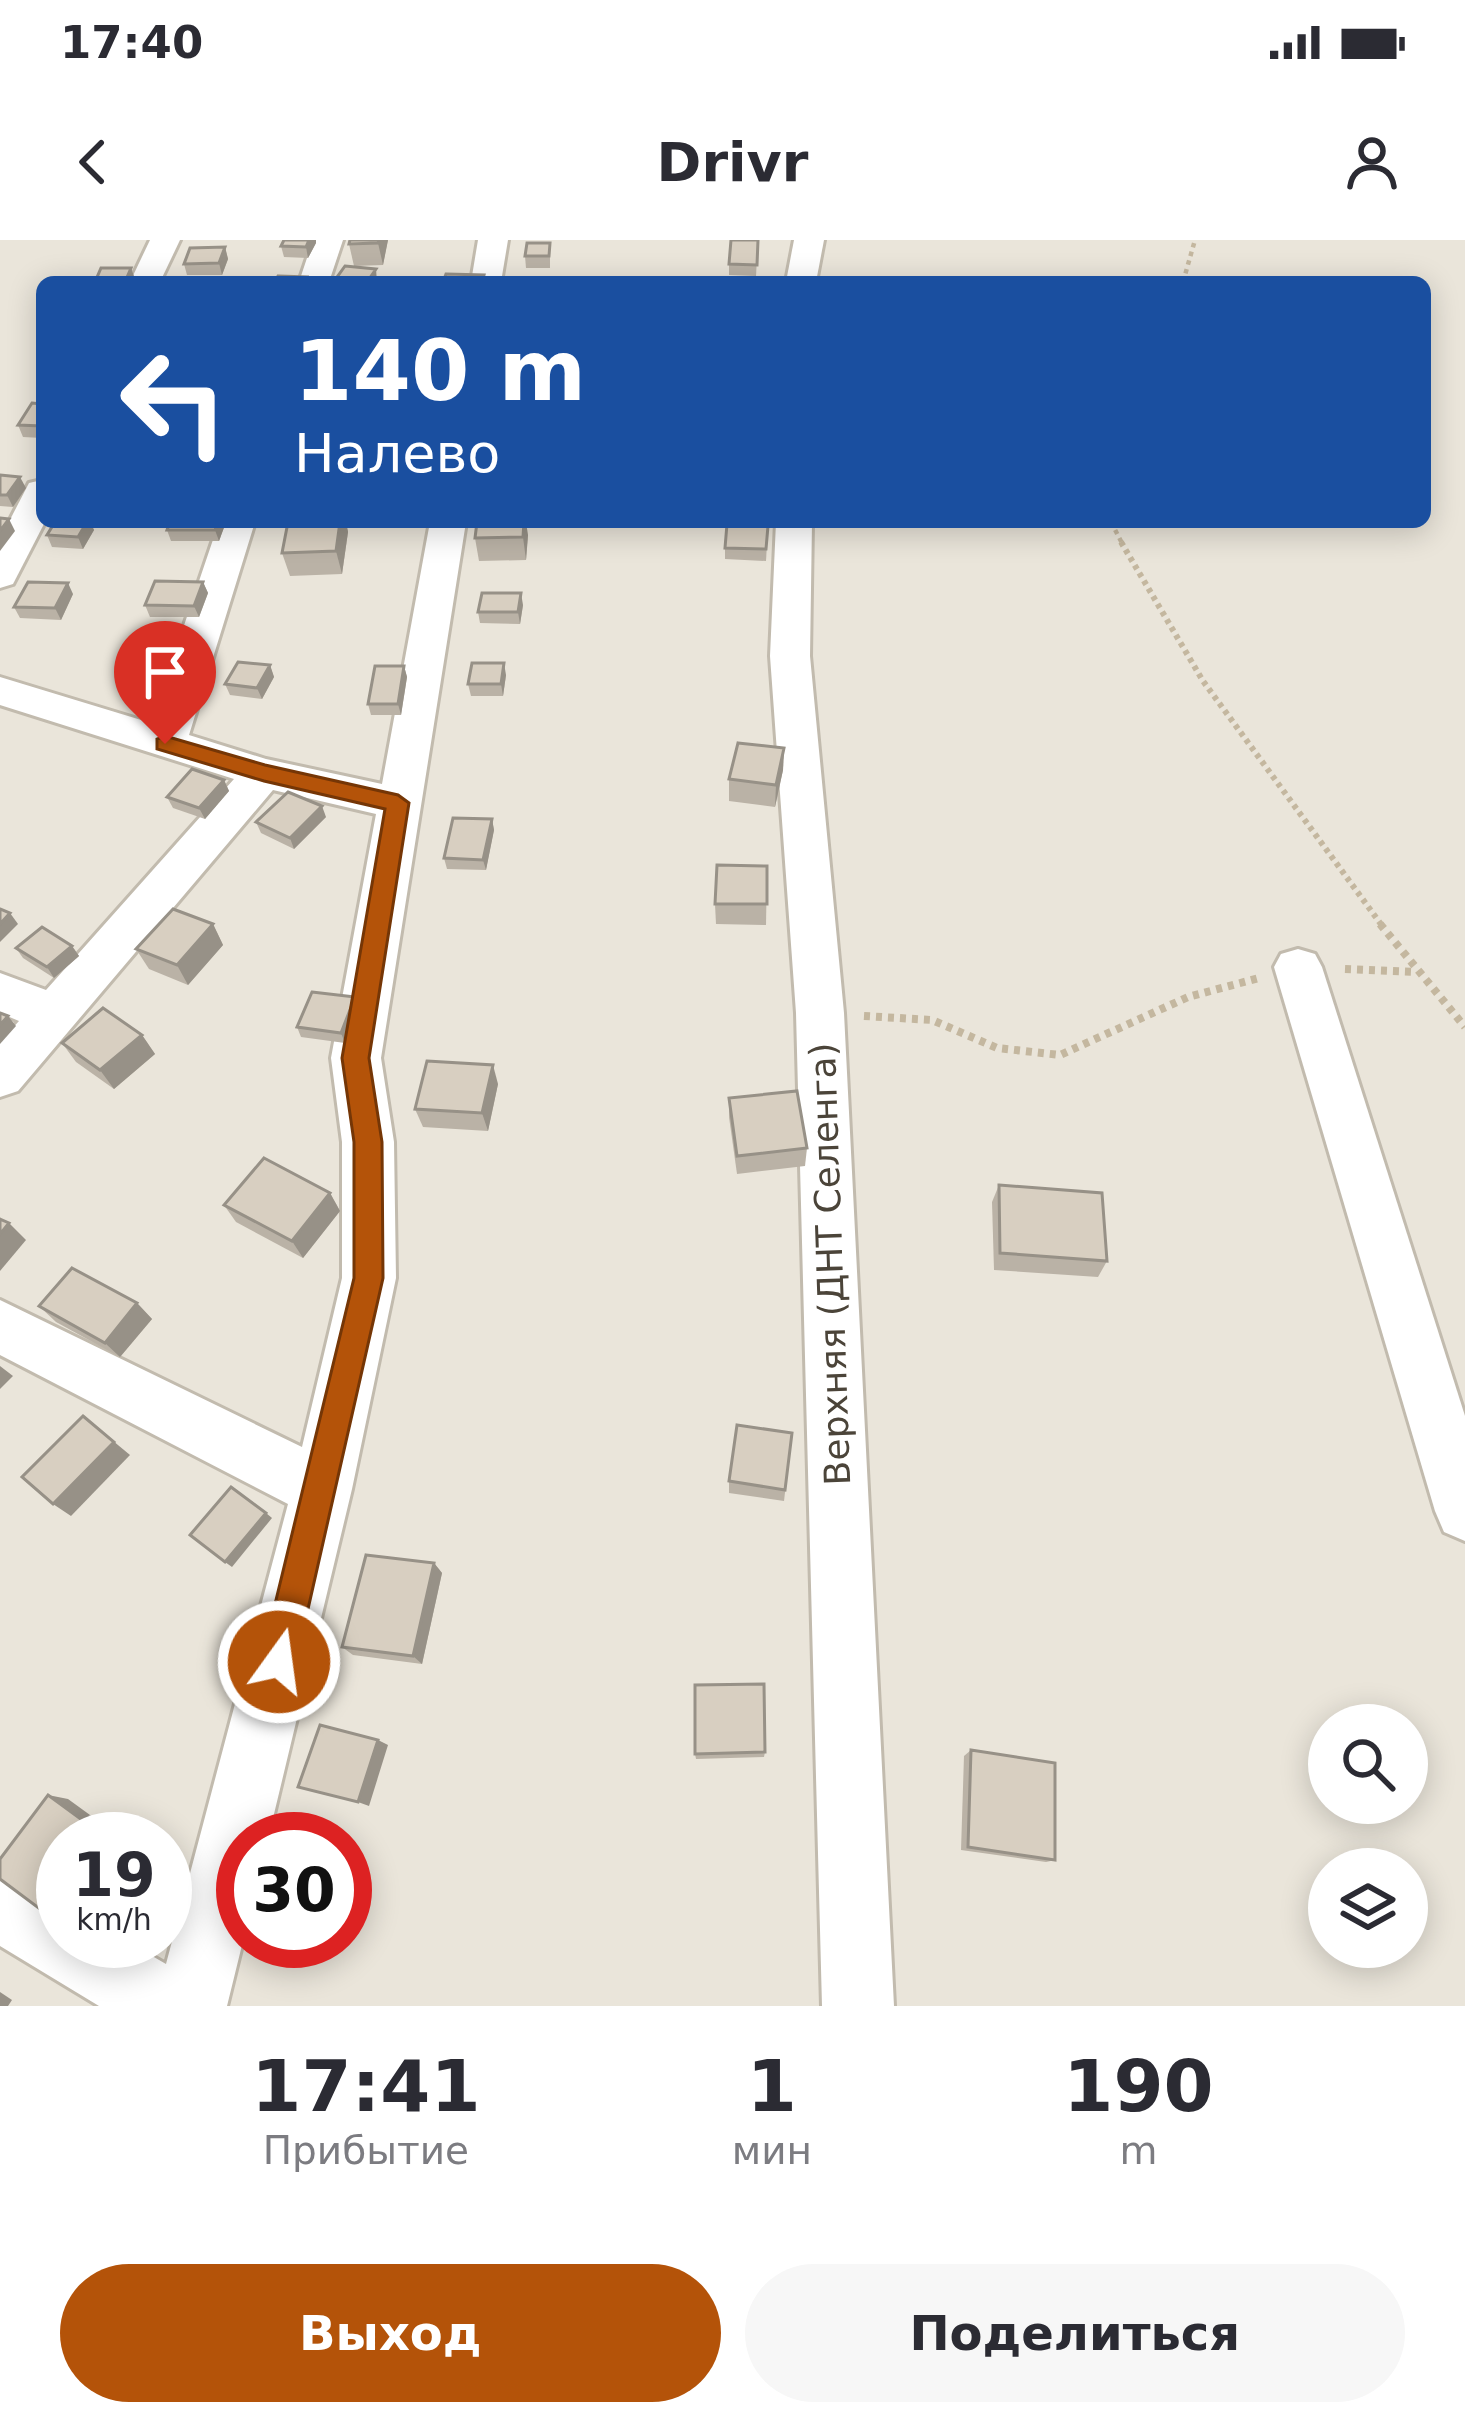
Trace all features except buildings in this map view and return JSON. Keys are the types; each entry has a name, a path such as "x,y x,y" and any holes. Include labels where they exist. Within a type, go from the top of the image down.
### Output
{"street":[{"path":"148,276 165,240"},
{"path":"316,276 328,240"},
{"path":"488,276 493,240"},
{"path":"803,276 809,240"},
{"path":"0,576 36,503"},
{"path":"165,744 235,528"},
{"path":"191,2006 322,1490 369,1278 368,1142 356,1058 447,528"},
{"name":"Верхняя (ДНТ Селенга)","path":"794,528 790,656 820,1013 858,2006"},
{"path":"0,691 264,773 398,803"},
{"path":"0,1076 264,773"},
{"path":"1298,967 1465,1511"},
{"path":"0,992 55,1015"},
{"path":"0,1326 322,1490"},
{"path":"0,1906 166,2006"}],"path":[{"path":"1185,276 1195,240"},
{"path":"1114,528 1174,638 1416,972 1465,1027"},
{"path":"820,1013 932,1020 997,1048 1060,1055 1188,997 1298,967 1416,972"}],"shaded area":[{"path":"0,240 1465,240 1465,2006 0,2006"}],"route":[{"path":"165,744 264,773 398,803 356,1058 368,1142 369,1278 279,1662"}]}
